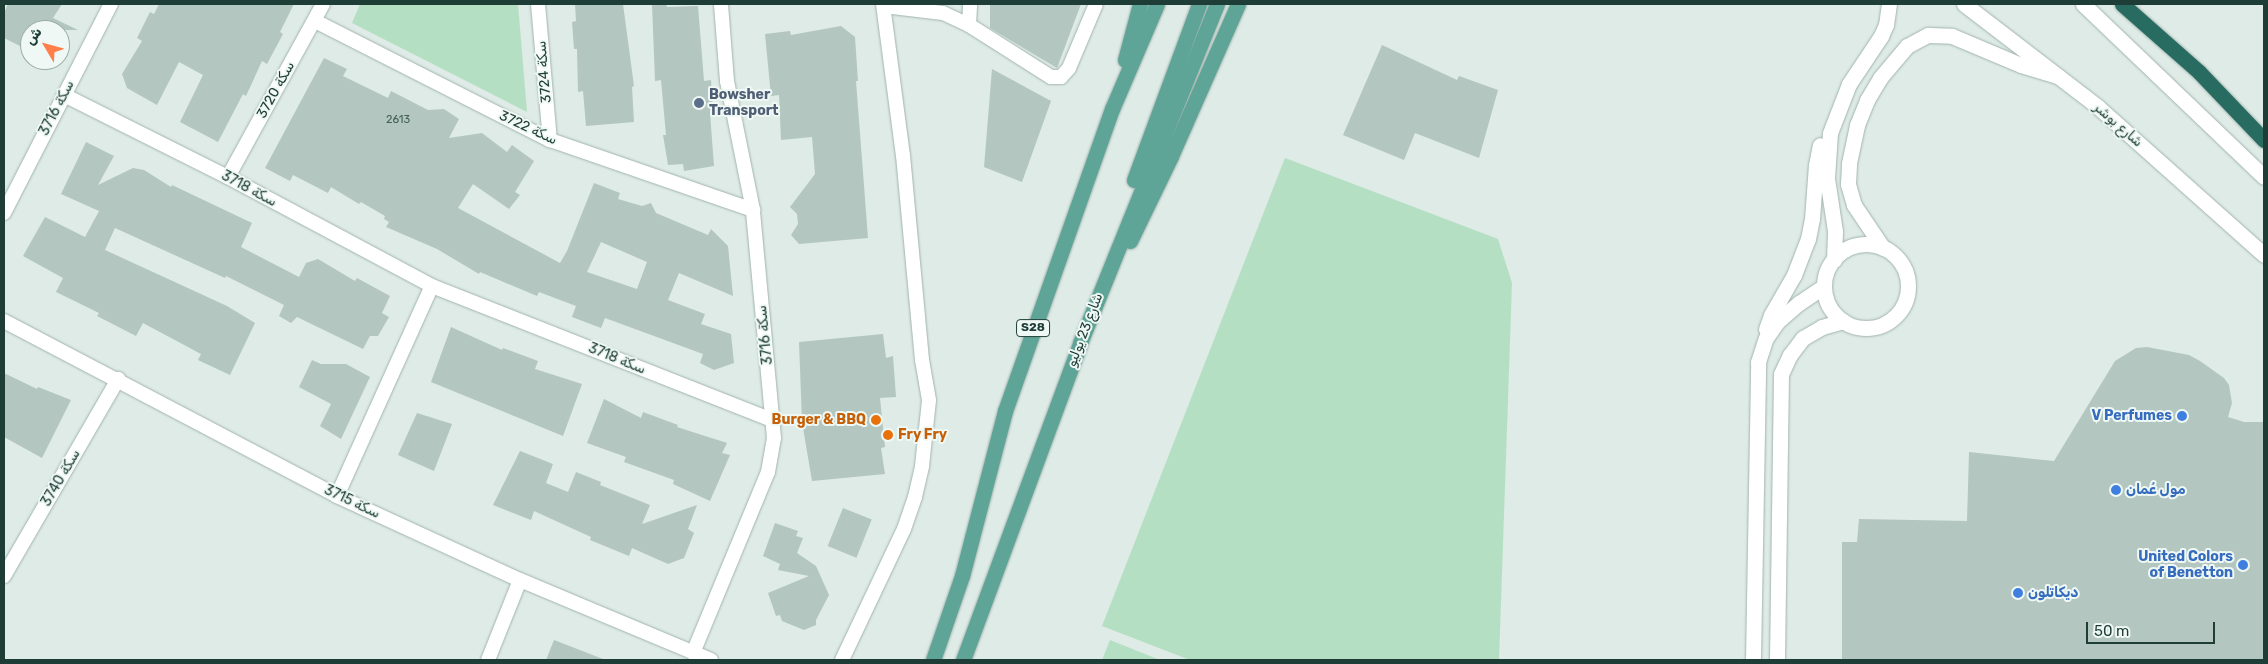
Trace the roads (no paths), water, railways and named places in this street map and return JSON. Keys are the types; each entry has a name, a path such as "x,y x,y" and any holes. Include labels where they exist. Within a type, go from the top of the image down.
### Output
{"highway":[{"path":"2122,4 2199,72 2264,140"}],"main road":[{"path":"1112,109 1140,4"},
{"name":"S28","path":"933,660 962,576 1004,411 1112,109 1157,4"},
{"path":"1080,343 1146,146 1199,4"},
{"name":"شارع 23 يوليو","path":"962,660 1080,343 1217,4"},
{"path":"1080,343 1171,156 1238,4"}],"street":[{"name":"سكة 3716","path":"4,213 111,4"},
{"name":"سكة 3720","path":"228,177 323,4"},
{"name":"سكة 3724","path":"538,4 550,140"},
{"name":"سكة 3716","path":"693,653 768,472 772,457 774,421 753,210 728,81 721,4"},
{"path":"968,25 970,4"},
{"path":"842,660 904,529 915,497 922,466 929,400 922,360 903,156 884,5 943,13 968,25 1051,77 1061,77 1069,68 1096,4"},
{"path":"1753,660 1756,388 1758,362 1771,315 1794,275 1808,239 1812,219 1819,148 1827,125 1857,71 1881,36 1886,25 1888,4"},
{"name":"شارع بوشر","path":"1964,4 2098,107 2264,255"},
{"path":"2083,4 2264,177"},
{"name":"سكة 3722","path":"315,21 550,140 753,210"},
{"path":"1883,248 1872,245 1856,246 1842,253 1834,260 1827,272 1824,286 1829,306 1843,321 1862,328 1880,325 1896,315 1904,303 1907,294 1906,275 1896,258 1883,248 1854,205 1848,184 1849,163 1855,131 1867,100 1880,78 1903,50 1917,39 1928,35 1952,36 2021,65 2058,76"},
{"name":"سكة 3718","path":"64,95 228,177 432,286 774,421"},
{"path":"1834,260 1835,231 1826,163 1830,133 1840,104"},
{"path":"337,496 432,286"},
{"path":"1766,338 1778,321 1824,286"},
{"name":"سكة 3715","path":"4,321 118,379 337,496 520,580 711,660"},
{"path":"1778,660 1782,374 1790,355 1803,338 1822,327 1843,321"},
{"name":"سكة 3740","path":"5,570 118,379"},
{"path":"488,660 520,580"}],"place":[{"name":"Bowsher Transport","path":"699,103"},
{"name":"V Perfumes","path":"2182,416"},
{"name":"Burger & BBQ","path":"876,420"},
{"name":"Fry Fry","path":"888,435"},
{"name":"مول عُمان","path":"2116,490"},
{"name":"United Colors of Benetton","path":"2243,565"},
{"name":"ديكاتلون","path":"2018,593"}]}
